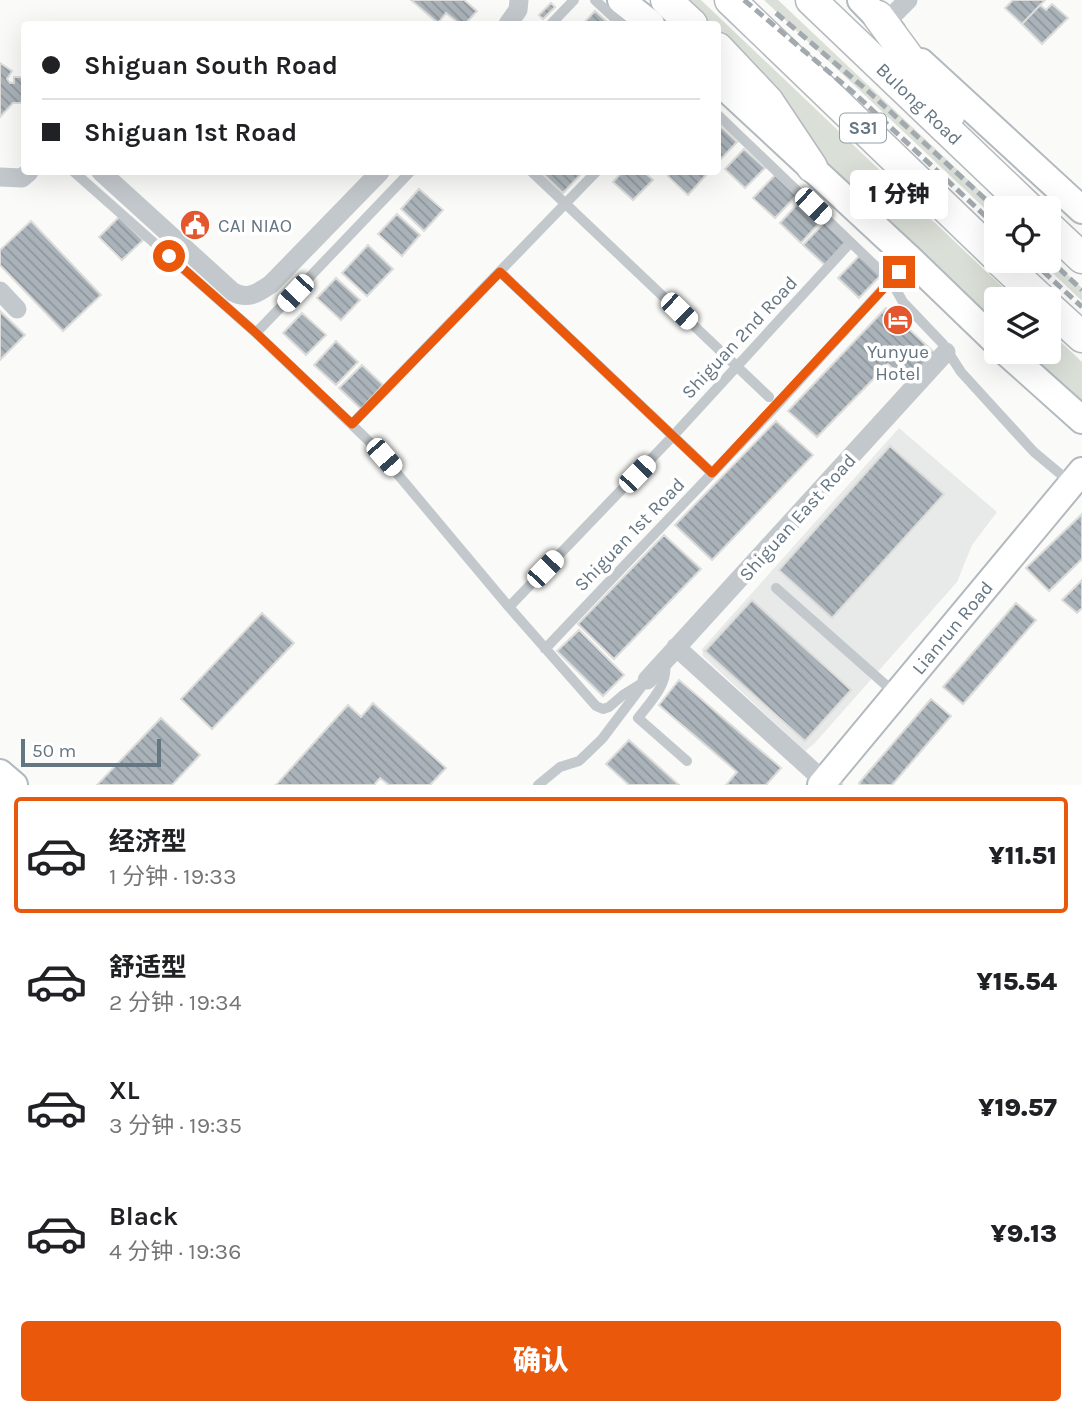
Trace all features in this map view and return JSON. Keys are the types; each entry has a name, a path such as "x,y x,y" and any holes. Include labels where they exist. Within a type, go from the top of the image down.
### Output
{"main road":[{"path":"621,0 646,21"},
{"path":"666,0 689,21"},
{"name":"S31","path":"730,0 984,244"},
{"name":"Bulong Road","path":"810,0 1016,196"},
{"path":"874,13 998,179"},
{"path":"874,13 907,49 1082,210"},
{"path":"721,51 768,101 812,167"},
{"path":"721,84 984,330"},
{"path":"1061,238 1082,258"},
{"path":"1013,273 1028,287"},
{"path":"1061,318 1082,337"},
{"path":"1019,364 1082,420"},
{"name":"Lianrun Road","path":"826,784 896,694 1077,477"}],"street":[{"path":"511,21 518,10 519,0"},
{"path":"874,13 908,0"},
{"path":"0,177 22,178 26,175"},
{"path":"104,175 240,296 256,294 271,284 377,175"},
{"path":"0,291 17,309"},
{"name":"Shiguan East Road","path":"647,680 946,352"},
{"path":"670,654 826,784"}],"lane":[{"path":"554,21 574,0"},
{"path":"595,0 618,21"},
{"path":"721,118 891,281 903,302 943,344 946,352 1034,452 1077,477"},
{"path":"77,175 256,333 352,424 394,468 509,607 596,706 603,709 609,707 647,680"},
{"path":"256,333 407,175"},
{"path":"535,175 769,397"},
{"path":"352,424 593,175"},
{"name":"Shiguan 2nd Road","path":"509,607 673,436 850,243"},
{"name":"Shiguan 1st Road","path":"545,649 910,259"},
{"path":"500,272 712,473"},
{"path":"776,588 896,694"},
{"path":"670,654 663,683 638,718 687,761"},
{"path":"538,785 560,767 579,761 602,739 647,680"}],"shaded area":[{"path":"678,0 701,0 984,269 984,273 988,273 1002,287 984,287 984,315 843,180 721,39 721,21 702,21"},
{"path":"764,0 778,0 985,196 984,208"},
{"path":"1061,268 1082,288 1082,301 1053,273 1061,273"},
{"path":"1061,342 1082,362 1082,405 1036,364 1061,364"},
{"path":"899,428 997,512 972,545 957,582 805,751 703,656 702,649"}],"building":[{"path":"411,0 464,0 477,11 468,21 456,21 446,13 440,21 436,21"},
{"path":"1013,0 1045,0 1022,24 1005,8"},
{"path":"551,3 555,7 543,19 539,15"},
{"path":"1052,4 1068,18 1042,44 1022,24 1040,5 1046,10"},
{"path":"595,11 606,21 586,21"},
{"path":"0,63 12,71 7,79 10,83 14,83 14,77 21,77 21,103 13,103 0,117"},
{"path":"721,127 737,142 721,159"},
{"path":"744,149 765,168 745,188 725,169"},
{"path":"544,175 580,175 563,193"},
{"path":"619,175 647,175 653,180 633,200 613,182"},
{"path":"669,175 706,175 688,195"},
{"path":"775,175 797,195 775,218 753,198"},
{"path":"419,189 443,210 424,231 401,209"},
{"path":"802,199 823,219 801,243 780,223"},
{"path":"397,214 420,235 402,256 378,234"},
{"path":"119,217 143,240 122,260 99,237"},
{"path":"31,221 101,295 63,331 0,265 0,250"},
{"path":"825,222 846,242 825,265 803,245"},
{"path":"368,245 393,269 367,296 342,273"},
{"path":"860,255 881,275 859,298 838,278"},
{"path":"336,278 360,300 341,320 317,298"},
{"path":"886,308 937,355 910,384 888,364 817,437 788,411"},
{"path":"0,311 25,335 0,360"},
{"path":"302,313 326,335 306,355 283,333"},
{"path":"336,341 358,362 336,385 314,365"},
{"path":"362,365 383,385 361,409 339,388"},
{"path":"776,421 813,455 712,560 675,525"},
{"path":"890,446 944,494 832,618 779,570"},
{"path":"1082,514 1082,559 1049,591 1026,568"},
{"path":"664,535 701,569 614,659 578,624"},
{"path":"1082,580 1082,608 1077,613 1062,600"},
{"path":"752,600 851,690 805,741 705,651"},
{"path":"1016,603 1036,620 963,704 943,687"},
{"path":"262,613 294,643 212,729 181,699"},
{"path":"579,630 624,675 603,696 557,651"},
{"path":"679,680 781,768 766,785 726,785 737,772 659,705"},
{"path":"931,699 951,716 892,785 861,785 859,783"},
{"path":"373,703 446,768 430,785 389,785 380,778 374,785 276,785 348,705 361,717"},
{"path":"161,718 200,755 172,785 97,785"},
{"path":"629,740 679,785 629,785 606,764"}],"railway":[{"path":"744,0 855,94 984,215"},
{"path":"776,13 869,92 984,198"},
{"path":"1061,270 1082,290"},
{"path":"1045,273 1082,307"}],"place":[{"name":"CAI NIAO","path":"195,225"},
{"name":"Yunyue Hotel","path":"898,320"}],"route":[{"path":"169,256 256,333 352,424 500,272 712,473 899,272"}]}
